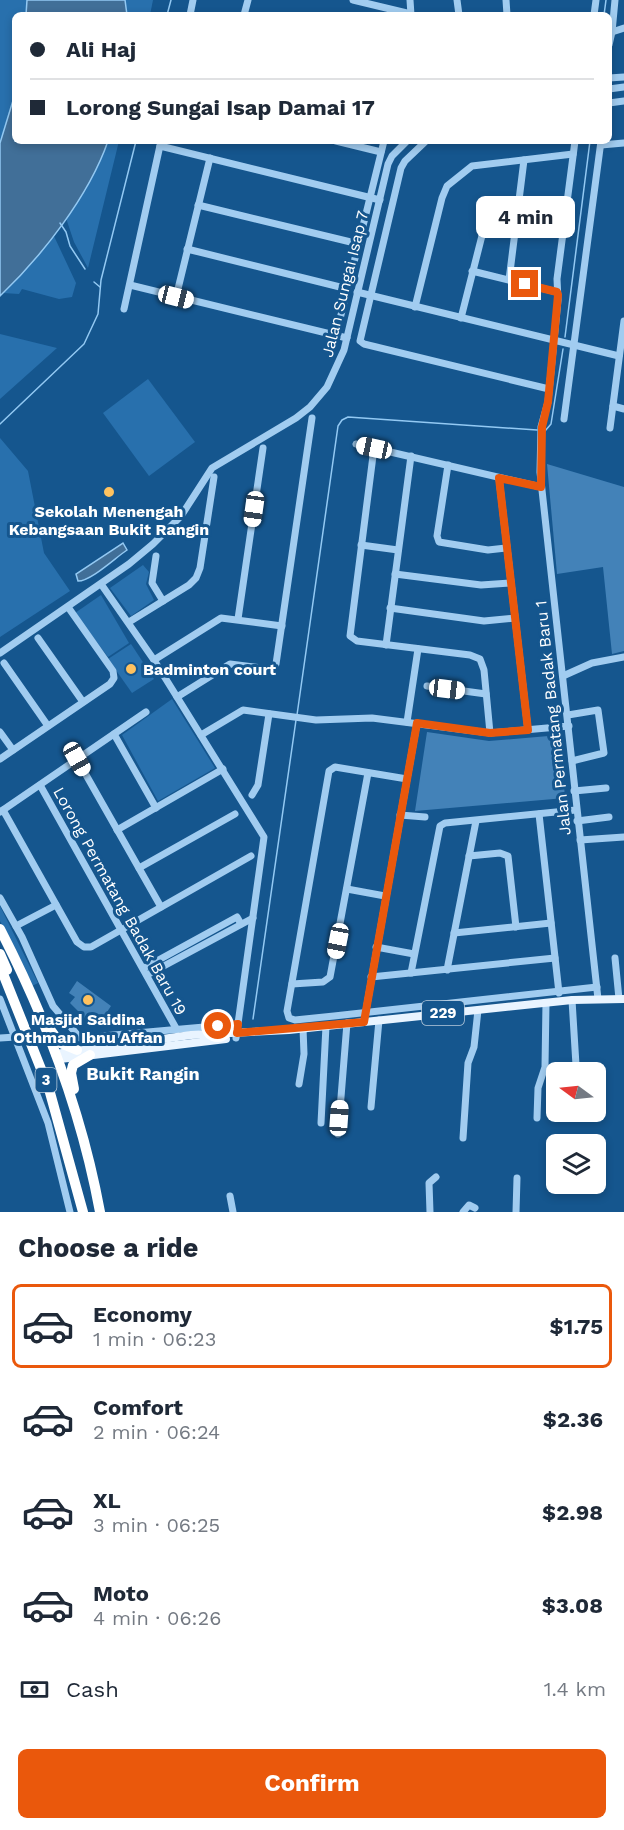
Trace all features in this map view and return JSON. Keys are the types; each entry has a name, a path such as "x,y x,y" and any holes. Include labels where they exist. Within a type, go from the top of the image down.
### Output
{"highway":[{"name":"3","path":"0,929 35,1004 64,1079 80,1125 100,1212"},
{"path":"0,954 41,1049 54,1057 47,1066 65,1122 80,1198"},
{"name":"3","path":"0,966 49,1089 83,1212"},
{"path":"35,1004 60,1043 77,1050"},
{"path":"80,1125 71,1073 76,1063 90,1055"},
{"path":"54,1087 55,1079 59,1077 64,1079"}],"main road":[{"name":"229","path":"54,1057 77,1050 191,1035 289,1030 347,1023 365,1017 379,1020 560,1001 622,999"},
{"name":"229","path":"54,1057 90,1055 237,1032"}],"street":[{"path":"353,0 399,12"},
{"path":"615,0 612,32 624,28"},
{"path":"124,309 161,144"},
{"path":"164,144 210,158 380,200"},
{"path":"348,144 381,152"},
{"path":"336,335 383,144"},
{"name":"Jalan Sungai Isap 7","path":"0,654 138,556 176,521 212,468 296,418 316,402 337,370 347,338 390,160 404,144"},
{"path":"423,144 405,160 401,168 359,338 361,343 549,389"},
{"name":"Jalan Permatang Badak Baru 1","path":"575,144 557,279 549,389 541,430 541,487 598,999"},
{"path":"564,419 601,144"},
{"path":"415,307 441,198 447,186 472,166 573,154"},
{"path":"176,297 210,158"},
{"path":"509,280 524,160"},
{"path":"198,205 359,244"},
{"path":"461,318 488,214 518,208"},
{"path":"187,249 348,289"},
{"path":"472,271 557,292"},
{"path":"129,285 347,338"},
{"path":"357,292 620,356"},
{"path":"610,428 624,321"},
{"path":"613,406 624,409"},
{"path":"177,697 230,664 272,668 276,664 312,418"},
{"path":"356,444 541,487"},
{"path":"238,619 263,448"},
{"path":"374,448 350,636 357,641 477,657 483,665 490,733"},
{"path":"386,645 411,456"},
{"path":"448,465 437,536 439,542 483,549 506,548"},
{"path":"129,622 189,585 199,573 214,477"},
{"path":"499,478 528,730"},
{"path":"361,545 398,550"},
{"path":"156,556 152,583 163,601"},
{"path":"395,574 482,585 511,583"},
{"path":"0,898 16,926 53,1006 78,1037 177,1030 237,1032 264,837 154,660 101,584"},
{"path":"0,759 110,684 114,674 68,607"},
{"path":"390,608 479,620 515,618"},
{"path":"154,660 225,617 282,626"},
{"path":"39,638 83,702"},
{"path":"407,722 418,649"},
{"path":"563,676 592,663 624,657"},
{"path":"4,663 48,726"},
{"path":"427,686 486,694"},
{"path":"568,715 598,710 604,753 572,760"},
{"path":"201,735 239,711 316,720 372,718 490,733 568,726"},
{"path":"146,712 2,811 77,942 84,947 91,947 251,856"},
{"path":"252,795 258,785 269,714"},
{"path":"365,1017 417,723"},
{"path":"0,732 13,750"},
{"path":"114,734 156,807"},
{"path":"77,759 161,907"},
{"path":"406,779 334,766 329,771 287,1011 289,1018 295,1020 365,1017 597,987"},
{"path":"117,830 223,769"},
{"path":"292,984 329,980 368,773"},
{"name":"Lorong Permatang Badak Baru 19","path":"40,785 177,1030"},
{"path":"574,791 606,788"},
{"path":"411,973 438,828 445,823 576,810"},
{"path":"139,868 235,814"},
{"path":"539,814 560,1001"},
{"path":"400,815 425,817"},
{"path":"578,821 609,818"},
{"path":"447,970 476,821"},
{"path":"580,840 624,837"},
{"path":"469,856 500,853 508,856 516,927"},
{"path":"347,889 385,896"},
{"path":"16,926 56,905"},
{"path":"146,971 237,917 241,924"},
{"path":"146,971 253,918"},
{"path":"454,933 551,923"},
{"path":"376,947 414,954"},
{"path":"371,977 555,958"},
{"path":"615,958 622,999"},
{"path":"0,999 48,1123 70,1212"},
{"path":"572,1000 576,1062"},
{"path":"537,1118 538,1088 545,1067 546,1003"},
{"path":"463,1138 468,1063 474,1047 478,1010"},
{"path":"371,1107 379,1020"},
{"path":"338,1134 347,1023"},
{"path":"321,1123 326,1026"},
{"path":"299,1084 304,1054 303,1028"},
{"path":"0,1038 16,1036"},
{"path":"430,1212 429,1183 435,1177"},
{"path":"516,1212 517,1178"},
{"path":"230,1196 233,1212"},
{"path":"463,1212 469,1205 475,1208"}],"shaded area":[{"path":"0,0 27,0 26,12 12,12 12,104 0,143"},
{"path":"27,0 125,0 127,12 26,12"},
{"path":"125,0 153,0 151,12 127,12"},
{"path":"12,104 12,144 107,144 89,183 63,224 32,263 0,296 0,143"},
{"path":"107,144 118,144 88,268 74,242 66,218 86,190"},
{"path":"53,234 76,283 72,297 59,299 22,289 19,294 3,293"},
{"path":"0,334 57,348 0,399"},
{"path":"148,379 195,442 149,476 103,413"},
{"path":"0,438 28,471 44,553 70,591 0,637"},
{"path":"123,543 127,550 96,573 78,581 76,574"},
{"path":"143,565 149,572 146,584 154,600 131,616 110,588"},
{"path":"101,595 129,643 108,657 75,613"},
{"name":"Badminton court","path":"131,644 154,679 132,693 108,659"},
{"path":"172,699 215,768 158,801 122,735"},
{"path":"0,906 38,983 32,986 0,921"}],"building":[{"path":"547,464 624,487 624,651 612,654 603,567 557,574"},
{"path":"427,732 489,741 560,735 565,798 415,811"},
{"name":"Masjid Saidina Othman Ibnu Affan","path":"77,981 111,1006 99,1024 87,1015 85,1018 70,1003 75,997 69,993"}],"waterway":[{"path":"168,12 171,0"},
{"path":"604,12 606,0"},
{"path":"0,424 84,344 98,314 101,280 135,144"},
{"path":"565,337 590,144"},
{"path":"60,223 66,232 70,246 85,269"},
{"path":"94,282 100,287"},
{"path":"545,431 551,424 563,349"},
{"path":"297,715 338,426 342,420 348,417 537,430"},
{"path":"253,1019 296,720"}],"place":[{"name":"Sekolah Menengah Kebangsaan Bukit Rangin","path":"109,492"},
{"name":"Badminton court","path":"131,669"},
{"name":"Masjid Saidina Othman Ibnu Affan","path":"88,1000"}],"district":[{"name":"Bukit Rangin","path":"143,1073"}],"route":[{"path":"218,1026 238,1024 237,1033 364,1022 417,723 490,733 528,730 499,478 541,487 542,427 548,402 550,360 558,295 557,292 525,284"}]}
